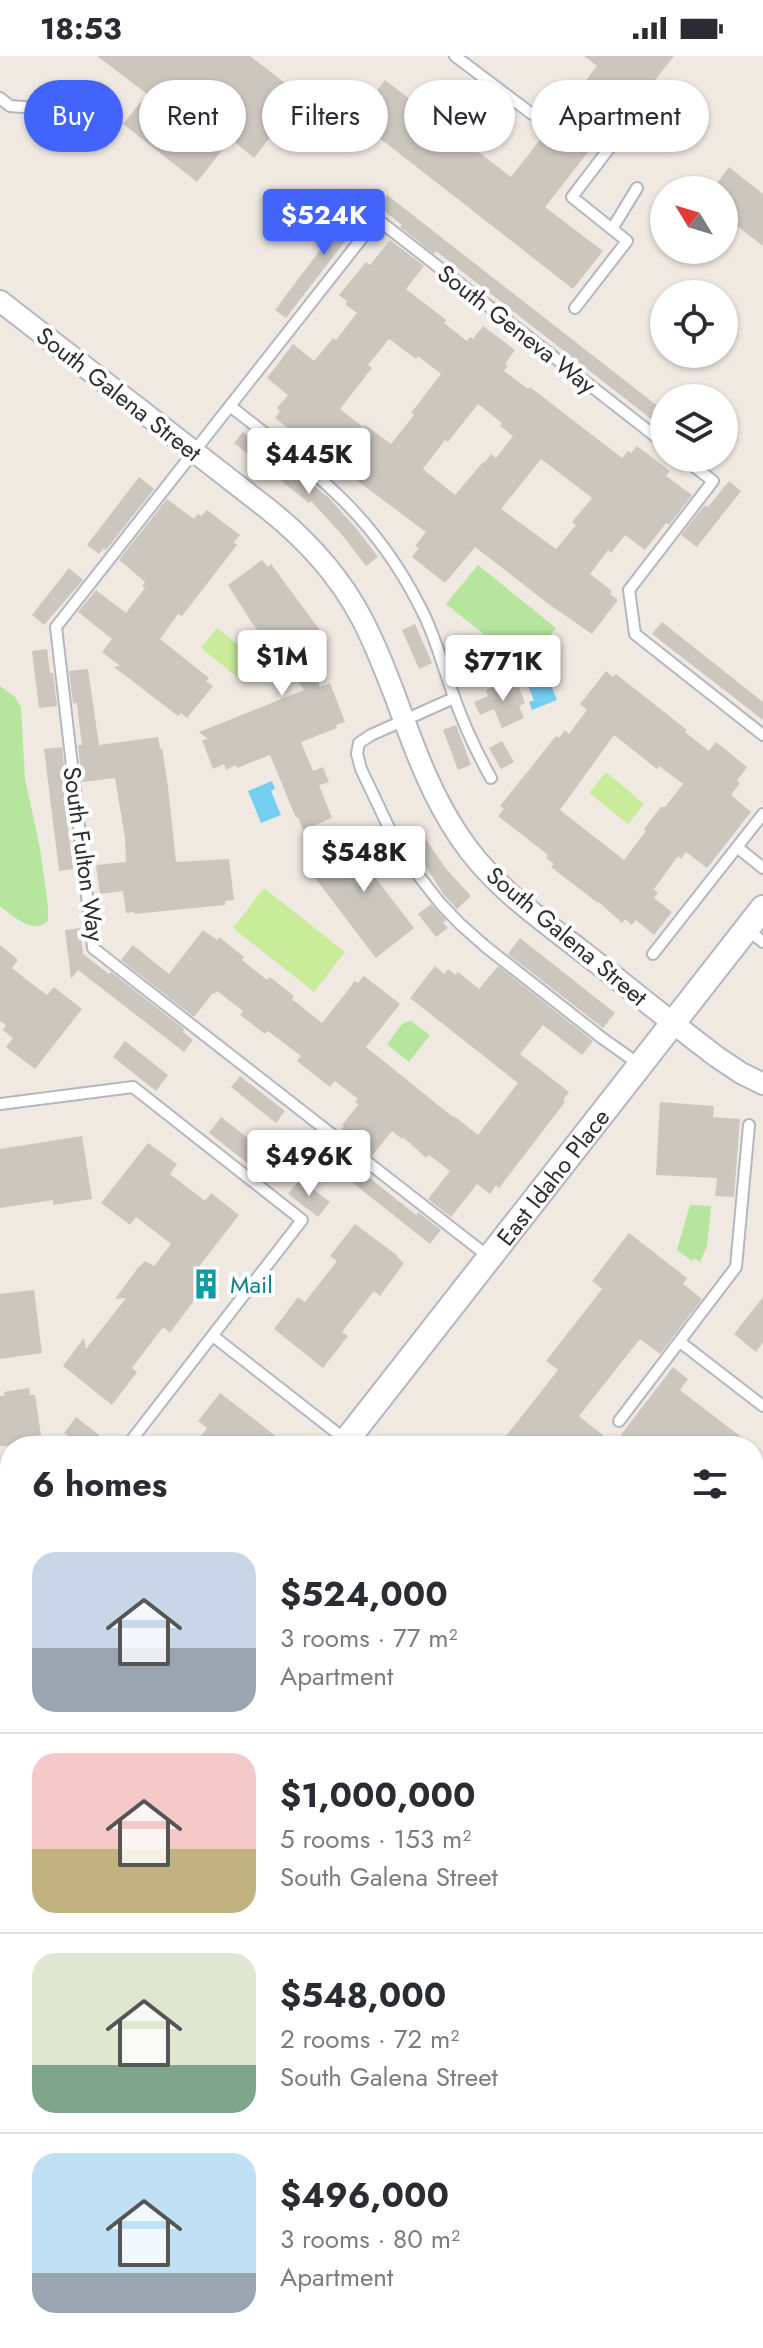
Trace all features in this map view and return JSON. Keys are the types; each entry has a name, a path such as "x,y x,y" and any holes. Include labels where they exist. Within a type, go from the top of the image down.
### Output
{"street":[{"name":"South Galena Street","path":"0,301 292,529 327,566 364,623 441,808 481,865 523,905 673,1023 734,1069 763,1084"},
{"name":"East Idaho Place","path":"349,1436 673,1023 755,936 763,908"}],"lane":[{"path":"455,56 531,113"},
{"path":"0,98 10,106 24,107"},
{"path":"575,308 627,241 572,197 606,152"},
{"path":"612,229 637,188"},
{"name":"South Geneva Way","path":"194,452 377,219 650,432"},
{"path":"230,406 324,480 371,529 398,567 428,623 454,698 491,778"},
{"name":"South Fulton Way","path":"194,452 56,627 93,948 489,1257"},
{"path":"701,472 713,481 629,590 635,634 763,735"},
{"path":"454,698 361,741 357,754 361,769 390,830 408,862 432,894 471,934 640,1065"},
{"path":"653,954 763,814"},
{"path":"737,847 763,868"},
{"path":"0,1104 133,1087 302,1220 135,1436"},
{"path":"619,1421 736,1267 749,1125"},
{"path":"213,1336 335,1436"},
{"path":"680,1342 763,1406"}],"green space":[{"path":"478,565 556,628 525,667 446,604"},
{"path":"217,628 257,660 241,680 201,648"},
{"path":"0,686 15,697 21,707 25,779 40,848 48,906 48,921 36,926 17,919 0,906"},
{"path":"606,772 644,804 628,824 589,793"},
{"path":"264,888 345,952 314,992 233,928"},
{"path":"411,1021 430,1035 409,1062 387,1044 403,1023"},
{"path":"690,1205 711,1206 707,1246 700,1262 694,1258 692,1261 677,1250"}],"water":[{"path":"545,671 557,700 532,710 529,702 534,700 525,679"},
{"path":"272,781 275,789 271,791 281,815 261,823 248,791"}],"building":[{"path":"97,56 250,56 281,80 262,80 262,148 254,158 246,151 246,80 139,80 139,88"},
{"path":"584,56 674,56 655,80 586,80 597,66"},
{"path":"388,82 404,95 404,152 479,152 511,177 531,151 588,152 545,207 603,251 573,289 388,145"},
{"path":"139,104 139,137 123,124"},
{"path":"159,152 221,152 197,182"},
{"path":"729,167 763,194 763,246 738,227 738,176 722,176"},
{"path":"387,195 650,400 650,418 436,251 434,254 378,206"},
{"path":"360,197 372,206 286,318 275,310"},
{"path":"390,240 424,266 406,289 446,320 444,323 467,341 470,337 473,339 483,326 515,350 504,371 528,389 530,387 622,458 637,446 650,456 650,472 669,472 666,476 692,495 645,550 625,535 611,553 608,550 590,574 612,591 610,594 618,600 592,634 475,547 445,583 412,557 419,548 415,546 426,532 335,464 337,461 311,440 308,444 275,418 280,411 277,408 288,395 267,378 293,344 314,361 333,338 336,340 357,313 339,295 366,262 370,265","holes":["389,339 416,359 418,356 441,374 391,444 340,409 372,368 368,365","478,404 513,436 496,458 491,454 455,495 423,469","541,459 592,498 572,522 576,525 556,549 501,509"]},
{"path":"243,432 328,497 378,557 366,566 311,501 309,503 234,443"},
{"path":"139,477 154,489 106,550 104,548 99,554 87,545"},
{"path":"729,481 741,491 697,547 681,535"},
{"path":"167,499 194,519 207,510 240,535 234,542 237,545 182,616 178,614 160,639 209,678 206,681 213,686 187,718 181,713 178,716 114,667 120,666 102,652 112,639 78,612 96,590 126,613 145,588 142,586 145,582 119,560"},
{"path":"262,560 268,567 271,564 325,637 322,639 327,646 311,664 320,687 330,683 345,722 301,742 313,771 323,767 329,782 319,785 332,818 303,830 270,755 237,768 236,765 226,770 224,764 213,769 202,740 208,739 199,732 304,690 252,623 228,585"},
{"path":"69,568 83,580 44,625 32,615"},
{"path":"662,622 763,702 763,720 652,634"},
{"path":"415,624 432,663 419,669 402,630"},
{"path":"47,649 57,706 39,708 32,651"},
{"path":"88,669 99,745 158,737 168,787 176,862 229,859 234,900 225,901 225,905 134,914 126,913 123,891 100,894 96,865 126,862 125,838 115,778 82,782 78,745 82,745 69,671"},
{"path":"606,671 613,677 616,674 709,751 716,742 747,767 731,795 751,812 707,868 686,852 681,859 678,856 654,889 658,893 654,898 672,912 654,935 636,920 632,925 625,919 622,923 551,867 554,864 546,858 548,855 498,816 504,809 500,806 556,736 559,738 565,730 569,734 587,710 580,704","holes":["614,735 657,769 659,766 683,784 665,807 661,807 624,860 560,810"]},
{"path":"515,678 525,703 519,706 524,718 502,728 494,709 480,715 474,702 488,696 486,690"},
{"path":"456,725 471,765 458,770 443,730"},
{"path":"502,741 514,762 501,769 489,748"},
{"path":"62,747 73,869 59,871 44,749"},
{"path":"380,837 396,861 375,877 414,928 376,958 315,878 318,876 313,868 346,843 357,852"},
{"path":"426,840 447,870 471,896 457,909 444,895 414,848"},
{"path":"431,904 446,920 443,923 448,928 436,937 418,914"},
{"path":"80,928 83,954 184,1029 183,1032 193,1040 184,1052 78,970 71,979 65,930"},
{"path":"203,930 217,940 219,937 244,957 242,960 267,980 270,977 322,1023 355,981 358,983 364,976 400,1004 366,1047 478,1135 518,1083 410,998 435,966 444,974 448,969 455,975 458,972 479,989 498,966 593,1041 582,1055 543,1025 520,1054 569,1092 563,1100 565,1102 499,1188 496,1185 490,1194 477,1184 451,1217 428,1199 450,1171 429,1155 426,1158 392,1131 372,1156 340,1131 358,1105 355,1102 358,1099 335,1081 330,1087 297,1061 301,1056 240,1015 243,1011 217,991 194,1017 121,960 133,945 169,974"},
{"path":"520,938 615,1013 603,1028 508,954"},
{"path":"0,945 18,960 12,968 36,987 47,995 54,987 82,1009 35,1069 6,1047 13,1038 3,1030 6,1025 0,1021"},
{"path":"125,1041 168,1075 156,1091 113,1057"},
{"path":"240,1076 285,1111 276,1123 231,1087"},
{"path":"660,1102 714,1106 713,1117 740,1119 734,1197 715,1196 717,1178 656,1175"},
{"path":"221,1117 267,1153 255,1169 209,1133"},
{"path":"82,1136 92,1199 53,1205 53,1200 0,1208 0,1149"},
{"path":"148,1143 177,1164 170,1174 205,1201 211,1193 239,1215 198,1268 216,1281 205,1294 201,1291 170,1333 163,1327 132,1368 137,1372 112,1405 63,1366 84,1338 86,1349 126,1298 115,1299 137,1269 145,1261 154,1266 171,1244 136,1217 130,1225 101,1203"},
{"path":"330,1143 416,1215 418,1212 441,1230 430,1244 320,1157"},
{"path":"300,1179 330,1202 318,1217 288,1194"},
{"path":"355,1224 404,1263 380,1296 374,1291 342,1332 348,1336 323,1368 274,1329 298,1297 305,1302 337,1261 330,1256"},
{"path":"629,1233 687,1278 683,1284 702,1299 660,1354 640,1339 579,1416 604,1436 506,1436 558,1370 546,1361 602,1289 592,1281"},
{"path":"34,1290 42,1353 0,1359 0,1294"},
{"path":"763,1297 763,1342 756,1352 734,1334"},
{"path":"673,1367 688,1379 680,1390 740,1436 620,1436"},
{"path":"29,1388 30,1395 35,1395 41,1435 0,1436 0,1396 5,1396 4,1392"},
{"path":"220,1393 275,1436 201,1436 207,1428 198,1421"},
{"path":"76,1417 100,1436 68,1436 64,1433"}],"place":[{"name":"Mail","path":"206,1284"}]}
